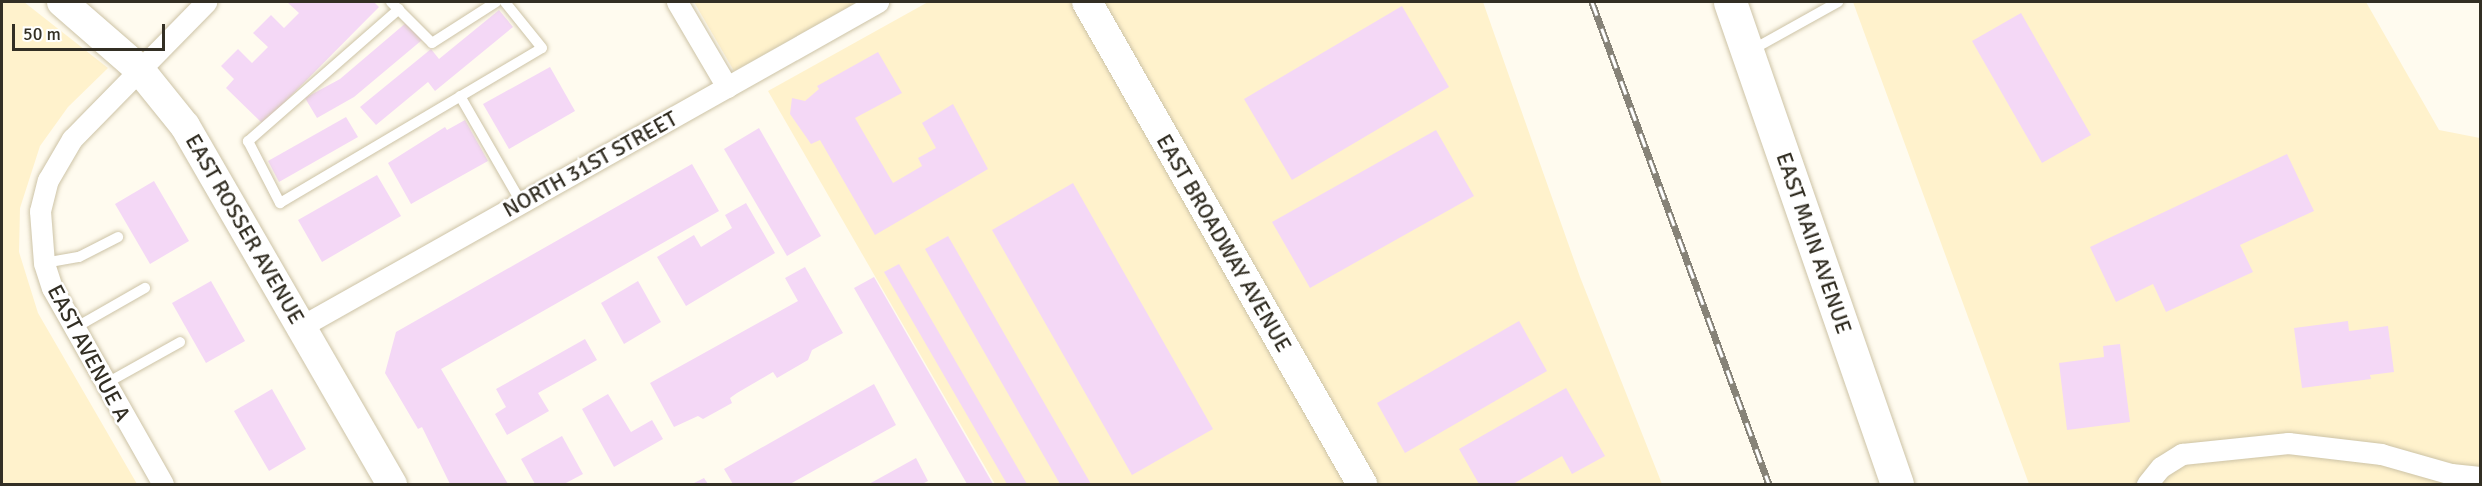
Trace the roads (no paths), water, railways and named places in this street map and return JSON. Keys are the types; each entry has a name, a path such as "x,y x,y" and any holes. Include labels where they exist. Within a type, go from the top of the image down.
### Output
{"main road":[{"name":"EAST MAIN AVENUE","path":"1730,2 1897,484"}],"street":[{"name":"EAST ROSSER AVENUE","path":"62,2 139,69 201,150 392,484"},
{"name":"EAST AVENUE A","path":"162,484 73,329 44,263 40,211 59,157 86,122 206,2"},
{"path":"677,2 727,87"},
{"name":"NORTH 31ST STREET","path":"302,326 878,2"},
{"name":"EAST BROADWAY AVENUE","path":"1087,2 1362,484"},
{"path":"2148,484 2161,467 2182,454 2289,442 2381,454 2451,474 2481,477"}],"lane":[{"path":"496,2 432,44 395,5 248,141 280,203 542,48 506,2"},
{"path":"1748,52 1838,2"},
{"path":"460,96 521,202"},
{"path":"44,263 79,257 118,237"},
{"path":"73,329 145,288"},
{"path":"105,385 180,342"}],"railway":[{"path":"1592,2 1769,484"}]}
